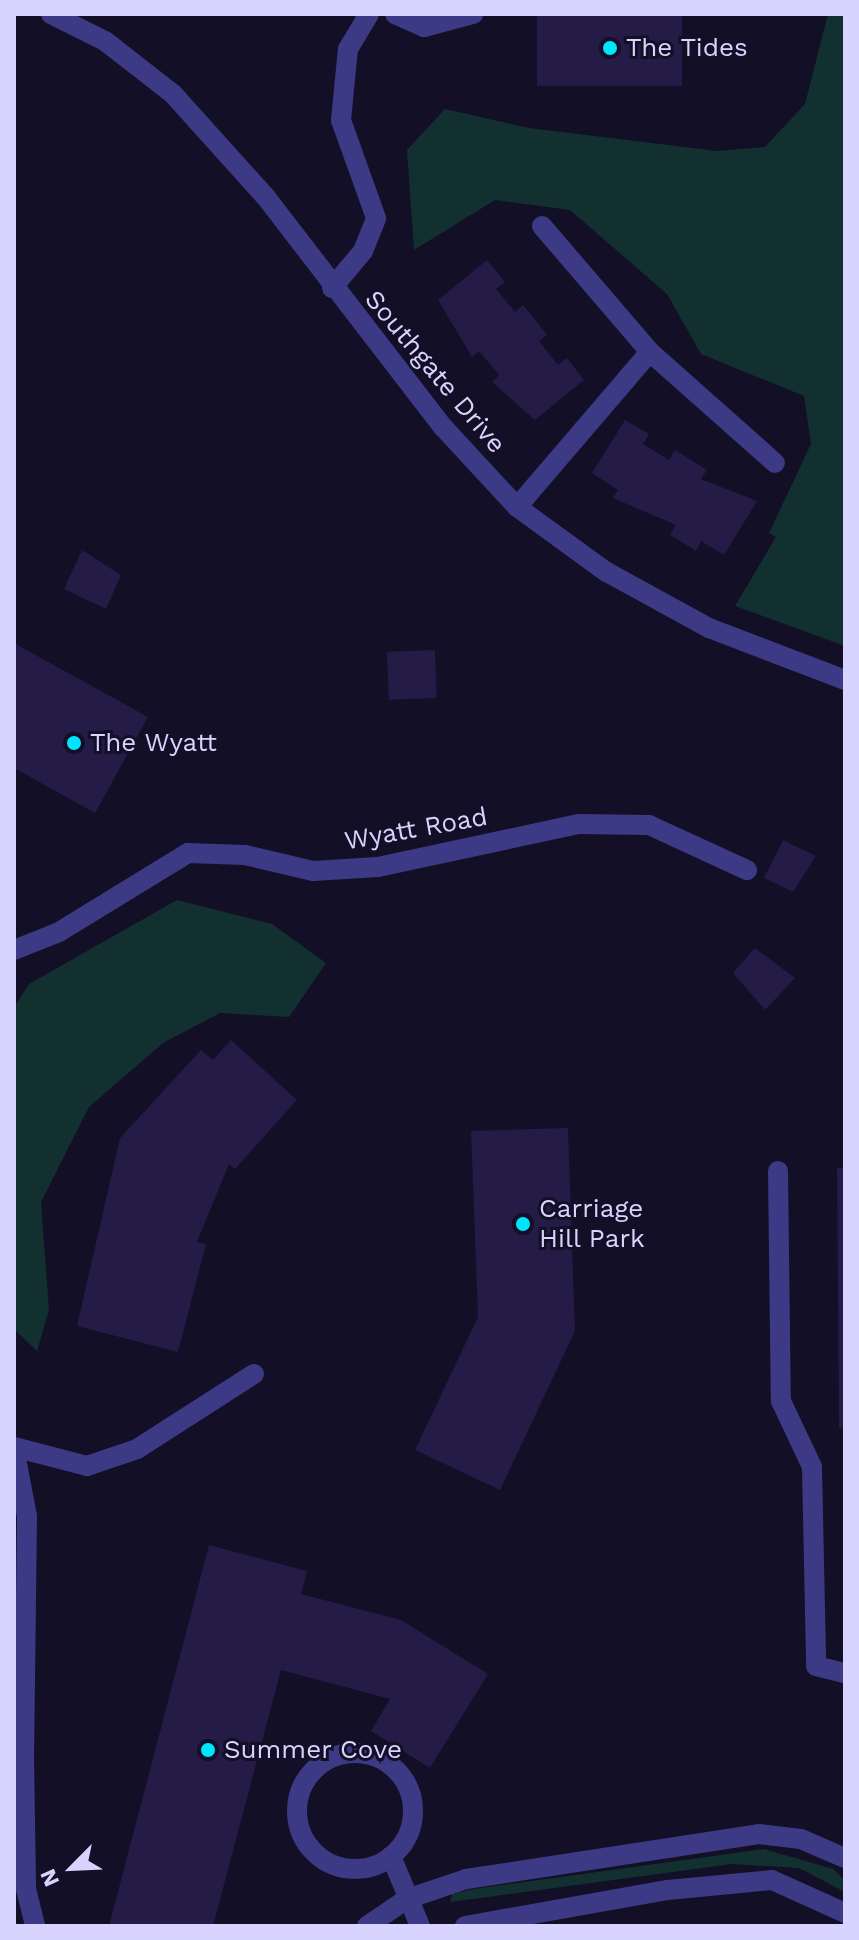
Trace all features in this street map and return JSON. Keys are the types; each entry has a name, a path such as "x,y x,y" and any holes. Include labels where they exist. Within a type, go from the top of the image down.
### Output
{"street":[{"name":"Southgate Drive","path":"51,14 105,41 173,94 265,196 332,288 517,507 605,571 709,628 845,680"},
{"path":"332,288 363,251 376,218 341,120 348,49 369,14"},
{"path":"395,14 424,27 473,14"},
{"path":"542,226 650,352 775,463"},
{"path":"517,507 650,352"},
{"name":"Wyatt Road","path":"14,950 59,932 188,853 245,855 313,871 378,867 578,824 649,825 747,870"},
{"path":"778,1171 781,1401 812,1467 816,1666 845,1673"},
{"path":"35,1926 26,1889 27,1516 14,1447 87,1466 137,1449 254,1374"},
{"path":"363,1753 402,1778 411,1824 391,1856 355,1869 336,1866 306,1843 296,1807 306,1780 326,1760 363,1753"},
{"path":"367,1926 407,1899 466,1879 759,1834 801,1839 845,1858"},
{"path":"391,1856 420,1926"},
{"path":"465,1926 668,1890 772,1880 845,1913"}],"green space":[{"path":"828,14 845,14 845,646 735,606 776,537 769,533 811,444 804,396 701,354 667,294 570,210 495,200 414,250 407,150 445,109 529,128 717,151 765,147 805,104"},
{"path":"177,900 272,924 326,963 289,1017 220,1013 163,1043 89,1107 41,1202 49,1310 37,1351 14,1329 14,1007 29,984"},
{"path":"764,1849 833,1869 845,1880 845,1892 799,1868 732,1864 450,1902 452,1894 473,1889"}],"building":[{"name":"The Tides","path":"537,14 682,14 682,86 537,86"},
{"path":"487,260 505,282 496,289 515,312 523,305 547,335 539,341 558,365 567,358 584,380 535,420 492,382 499,375 479,351 472,357 438,300"},
{"path":"625,420 649,434 643,444 669,460 675,450 707,470 701,479 757,501 724,555 701,541 696,551 670,535 676,525 613,498 618,490 592,473"},
{"path":"82,550 121,575 106,609 64,589"},
{"name":"The Wyatt","path":"14,643 148,717 95,813 14,768"},
{"path":"435,650 437,698 389,700 387,652"},
{"path":"783,840 816,856 793,892 764,878"},
{"path":"755,948 795,978 765,1010 733,973"},
{"path":"231,1040 297,1100 235,1169 229,1164 197,1242 206,1244 178,1352 77,1326 120,1138 201,1050 213,1060"},
{"name":"Carriage Hill Park","path":"568,1128 575,1331 500,1490 415,1450 478,1317 471,1131"},
{"path":"837,1168 845,1168 845,1427 839,1428"},
{"name":"Summer Cove","path":"209,1545 307,1571 301,1594 401,1620 488,1674 430,1768 371,1731 390,1699 281,1670 213,1926 109,1926"}],"place":[{"name":"The Tides","path":"610,48"},
{"name":"The Wyatt","path":"74,743"},
{"name":"Carriage Hill Park","path":"523,1224"},
{"name":"Summer Cove","path":"208,1750"}]}
